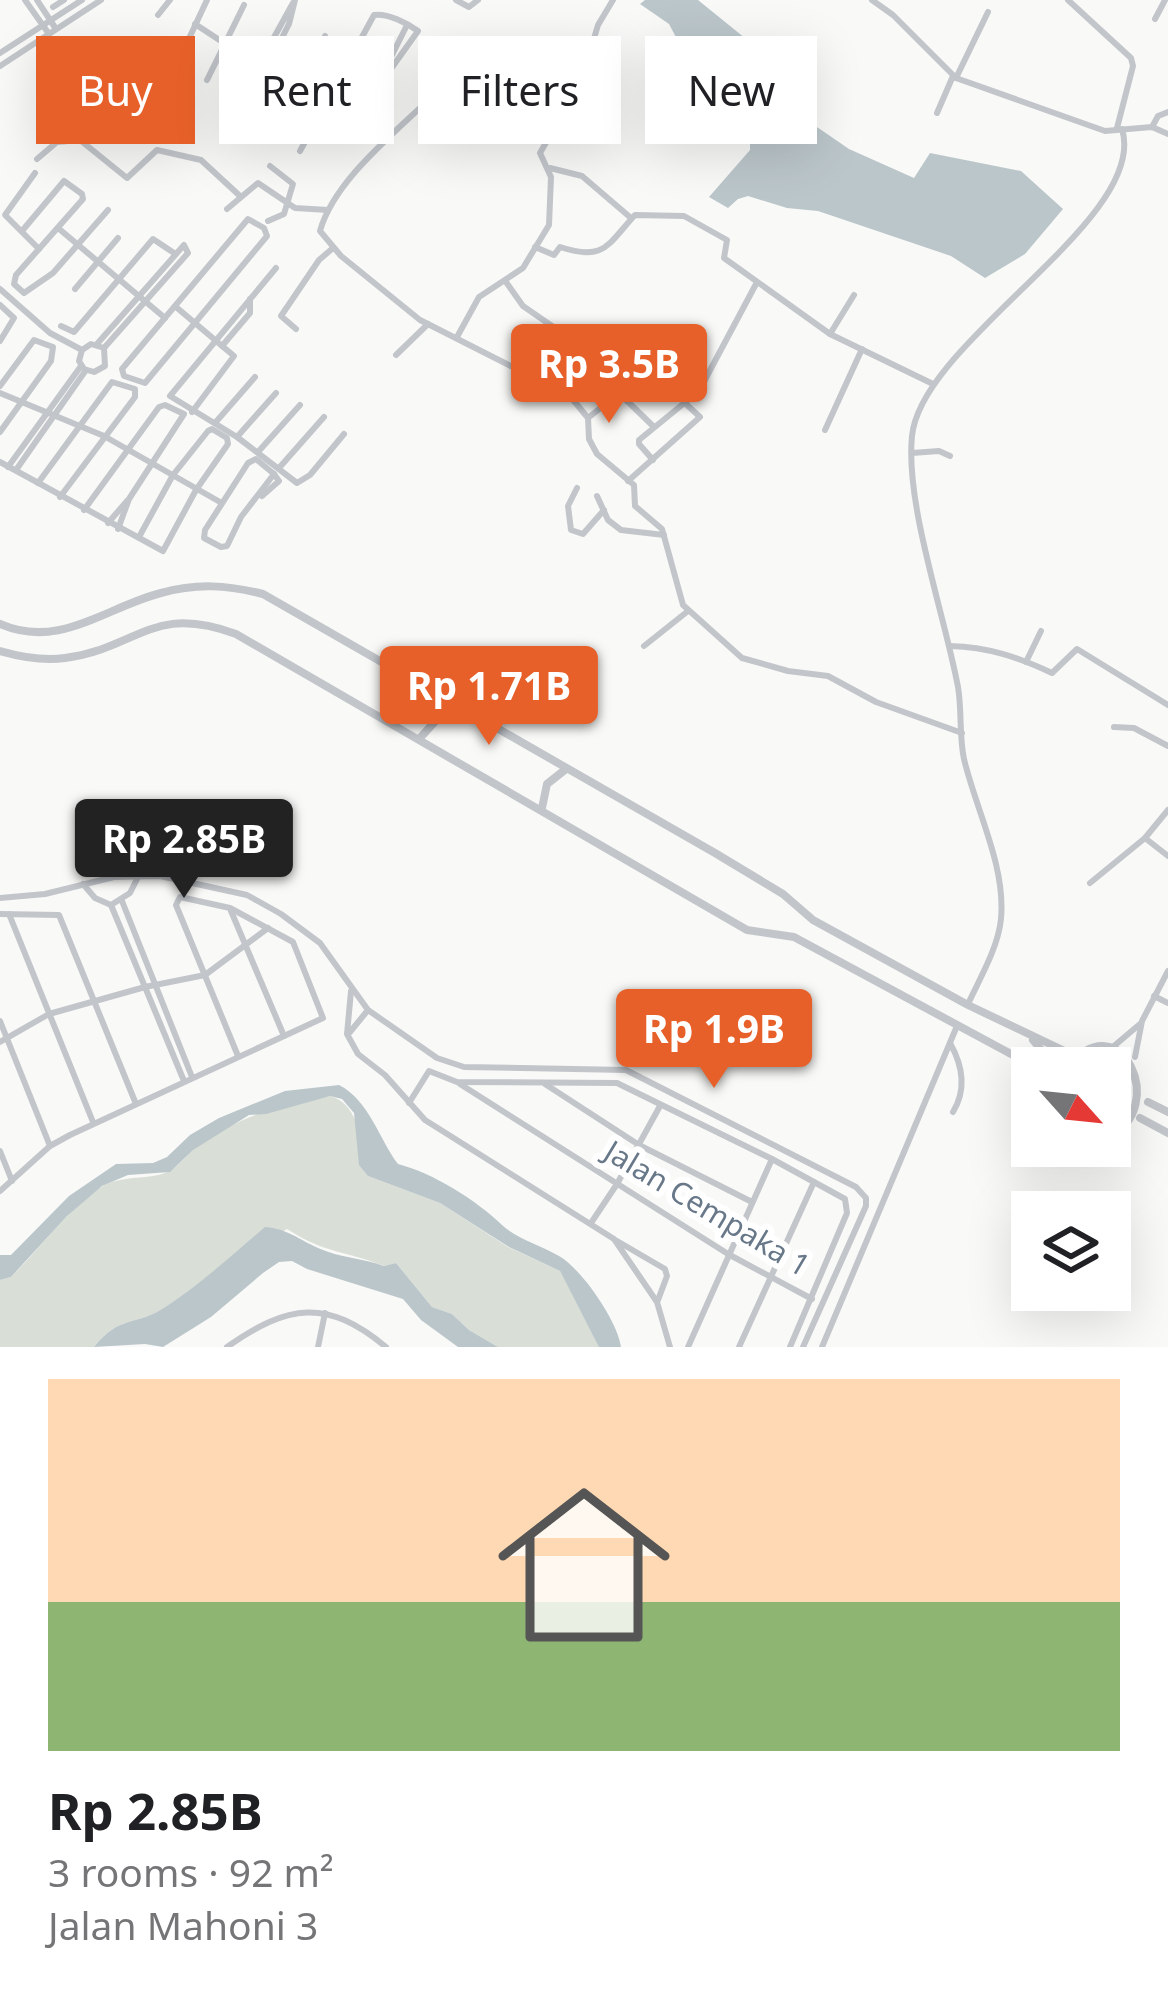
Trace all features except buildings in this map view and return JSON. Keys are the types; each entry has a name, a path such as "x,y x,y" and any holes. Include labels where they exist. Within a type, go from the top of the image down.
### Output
{"street":[{"path":"26,0 53,32"},
{"path":"37,0 47,23"},
{"path":"52,7 64,0"},
{"path":"0,52 82,0"},
{"path":"0,66 101,0"},
{"path":"158,15 170,0"},
{"path":"190,36 207,0"},
{"path":"295,0 289,24 269,52 295,0"},
{"path":"456,0 470,7 478,0"},
{"path":"595,36 614,0"},
{"path":"968,1005 995,941 1001,913 993,858 963,755 958,690 922,531 912,453 916,416 933,384 1091,214 1124,154 1126,142 1119,130 1133,67 1130,58 1068,0"},
{"path":"1155,20 1165,0"},
{"path":"875,1 954,77 1119,130 1152,127 1168,134"},
{"path":"228,36 244,5"},
{"path":"937,113 988,12"},
{"path":"363,36 371,19 381,14 407,25 418,32 386,73 407,25"},
{"path":"195,24 219,40"},
{"path":"207,80 219,54"},
{"path":"418,107 328,211 320,231 333,248 428,324 577,403 588,418 592,447 636,489 634,506 664,535 688,611 742,658 829,676 876,702 962,733"},
{"path":"1152,127 1158,116 1168,112"},
{"path":"37,159 57,142 80,140 127,178 157,149 201,160 240,196"},
{"path":"300,151 304,144"},
{"path":"457,337 479,297 524,268 551,215 550,168 539,154 545,144"},
{"path":"268,221 281,218 292,184 270,166"},
{"path":"550,168 582,176 631,218 687,217 727,240 723,256 756,284 830,334 933,384"},
{"path":"35,173 5,212 39,249"},
{"path":"22,231 64,181 81,192 82,199 14,280 20,290 29,293 108,210"},
{"path":"227,209 254,184 262,183 298,209 328,211"},
{"path":"535,247 554,255 560,247 577,251 607,248 631,218"},
{"path":"248,219 263,228 267,236 147,382 139,384 124,376 122,368 175,306 248,219"},
{"path":"58,228 165,318"},
{"path":"75,289 118,238"},
{"path":"61,326 74,332 153,239 174,253"},
{"path":"0,289 50,333 82,350 100,346 143,299 188,249 181,245 143,299"},
{"path":"296,329 281,316 319,260 333,248"},
{"path":"188,414 171,393 250,313 250,298 276,268"},
{"path":"506,282 521,304 594,355 602,375 653,427"},
{"path":"652,460 638,442 699,391 756,284"},
{"path":"830,334 854,296"},
{"path":"0,305 14,322 0,341"},
{"path":"118,529 151,463 234,360 175,306"},
{"path":"396,356 428,324"},
{"path":"0,432 20,403 55,352 40,339 34,340 0,389 20,403 104,436 220,502"},
{"path":"84,368 94,372 105,366 100,346"},
{"path":"825,430 862,349"},
{"path":"82,350 84,368 8,466 163,550 196,490 233,439 276,393"},
{"path":"139,537 173,476 255,377"},
{"path":"38,483 116,381 136,393 60,497"},
{"path":"588,418 619,394"},
{"path":"84,510 163,404 258,452 276,471 279,481 252,503 227,546 221,547 203,535 250,461 256,460 276,471 292,481 301,482 344,434"},
{"path":"628,481 700,417 686,404"},
{"path":"258,452 300,405"},
{"path":"276,471 324,417"},
{"path":"912,453 936,451 950,456"},
{"path":"577,488 567,515 575,533 583,534 604,510"},
{"path":"597,496 611,524 621,530 664,535"},
{"path":"108,523 130,499"},
{"path":"0,625 16,631 72,629 156,594 195,585 232,586 263,594 783,894 812,920 1055,1047"},
{"path":"644,646 688,611"},
{"path":"0,652 25,658 65,658 165,623 203,622 236,634 747,930 794,937 1011,1051"},
{"path":"1026,662 1041,631"},
{"path":"948,646 980,647 1052,673 1077,650 1168,705"},
{"path":"420,738 440,716 444,696"},
{"path":"1114,728 1134,728 1168,746"},
{"path":"542,808 547,784 566,769"},
{"path":"1090,883 1145,838 1168,810"},
{"path":"1145,838 1168,856"},
{"path":"0,898 160,876 209,885 263,903 320,943 368,1010 437,1058 464,1067 626,1070 856,1186 866,1206 803,1347"},
{"path":"111,905 122,901 138,877"},
{"path":"82,884 94,898 111,905 188,1079"},
{"path":"0,1191 50,1146 323,1018 292,942 230,908 185,896 176,905 238,1056"},
{"path":"122,901 150,987"},
{"path":"230,908 284,1036"},
{"path":"94,1123 5,914 59,915 136,1104"},
{"path":"3,1040 49,1015 205,976 269,927"},
{"path":"1131,1126 1148,1102 1149,1087 1135,1057 1142,1021 1168,971"},
{"path":"351,992 347,1034 358,1054 385,1075 425,1120 665,1269 657,1303"},
{"path":"1154,996 1168,1003"},
{"path":"347,1034 368,1010"},
{"path":"0,1021 3,1040 50,1146"},
{"path":"1114,1046 1142,1021"},
{"path":"822,1347 959,1023"},
{"path":"1028,1035 1038,1047"},
{"path":"950,1043 962,1088 953,1112"},
{"path":"1105,1047 1114,1046 1135,1057"},
{"path":"409,1103 429,1071 457,1082 617,1083 844,1199 848,1206 790,1347"},
{"name":"Jalan Cempaka 1","path":"457,1082 728,1254 812,1299"},
{"path":"542,1082 639,1145 752,1202"},
{"path":"1148,1102 1168,1112"},
{"path":"590,1223 660,1106"},
{"path":"1140,1118 1168,1132"},
{"path":"0,1151 12,1181"},
{"path":"688,1347 772,1159"},
{"path":"740,1347 814,1182"},
{"path":"614,1239 657,1303 670,1347"},
{"path":"227,1347 277,1316 298,1312 326,1313 350,1321 386,1347"},
{"path":"318,1347 326,1313"}],"shaded area":[{"path":"645,0 698,0 743,36 675,36 669,24 640,4"},
{"path":"817,127 849,149 914,178 930,153 1021,171 1063,209 1025,254 985,278 951,256 818,211 748,196 728,208 709,197 750,150 750,144 817,144"},
{"path":"339,1085 366,1110 398,1164 453,1188 508,1230 568,1263 606,1311 621,1347 599,1347 560,1271 509,1247 440,1203 368,1176 359,1165 354,1113 342,1099 330,1096 249,1115 193,1150 170,1172 128,1175 102,1186 11,1277 0,1280 0,1255 11,1255 69,1196 116,1164 153,1163 167,1157 190,1135 219,1118 285,1091"},
{"path":"330,1096 341,1101 354,1118 368,1176 440,1203 508,1247 560,1271 600,1347 498,1347 452,1314 432,1307 396,1263 385,1266 336,1251 287,1229 166,1307 120,1325 94,1347 0,1347 0,1280 11,1277 92,1193 112,1182 167,1172 209,1138 242,1121"},
{"path":"265,1227 335,1254 384,1266 396,1263 432,1307 452,1314 498,1347 458,1347 421,1320 403,1299 292,1261 279,1262 211,1317 163,1347 94,1347 120,1325 180,1297"}]}
